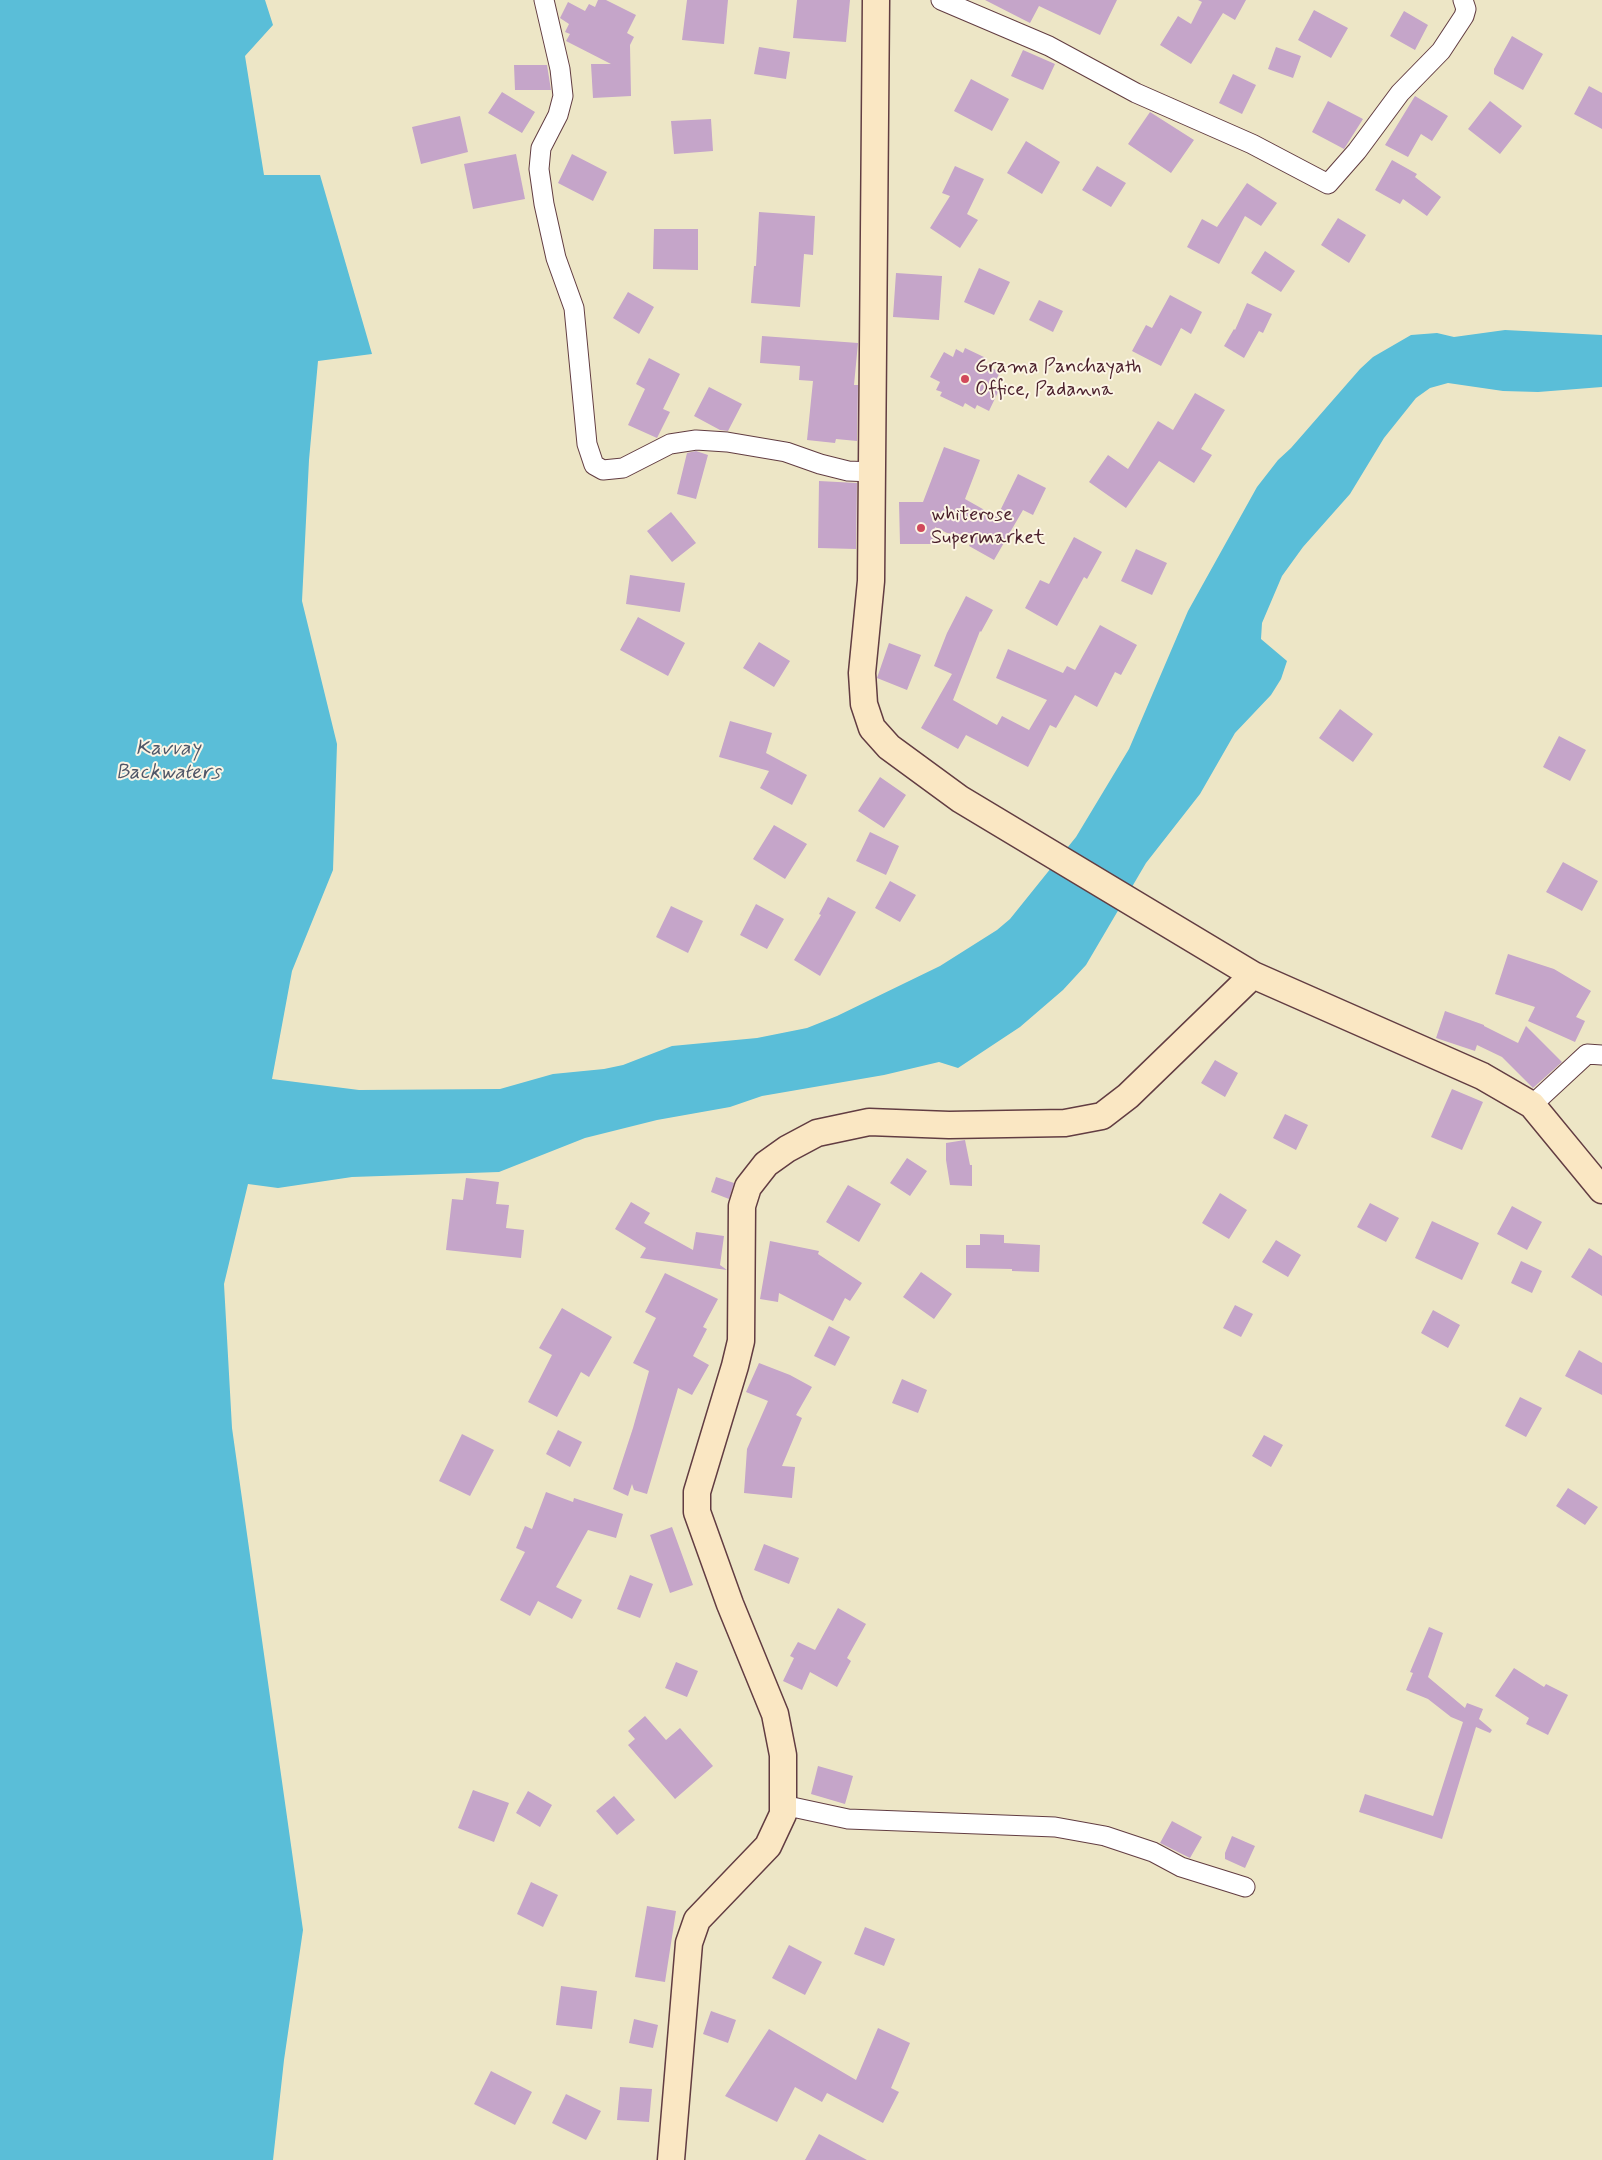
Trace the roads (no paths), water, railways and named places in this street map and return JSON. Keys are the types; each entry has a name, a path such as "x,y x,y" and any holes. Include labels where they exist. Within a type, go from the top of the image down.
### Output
{"main road":[{"path":"876,0 871,581 862,673 864,704 872,728 889,747 960,799 1253,975 1482,1076 1532,1105 1602,1190"},
{"path":"672,2160 690,1943 697,1920 768,1846 783,1814 783,1755 775,1714 730,1604 697,1512 697,1492 740,1341 742,1206 748,1187 766,1164 787,1149 809,1137 817,1133 868,1122 949,1125 1065,1123 1102,1116 1135,1089 1253,975"}],"street":[{"path":"544,0 560,68 563,96 558,115 541,148 539,170 544,204 556,258 574,308 587,444 594,465 604,470 623,468 670,444 696,440 727,442 786,452 820,464 848,471 872,472"},
{"path":"941,0 1049,46 1136,93 1252,144 1328,184 1357,151 1400,93 1441,51 1464,16 1466,8 1463,0"},
{"path":"1532,1105 1587,1054 1602,1055"},
{"path":"783,1805 848,1819 1055,1827 1089,1833 1105,1836 1153,1852 1181,1867 1245,1887"}],"water":[{"name":"Kavvay Backwaters","path":"0,0 265,0 273,25 245,56 264,175 320,175 372,354 318,361 309,460 302,601 337,744 333,870 292,971 272,1079 359,1090 500,1089 553,1074 604,1069 623,1065 672,1046 757,1038 807,1028 837,1016 940,966 997,930 1010,919 1076,837 1129,749 1188,611 1257,487 1278,460 1291,448 1360,369 1373,357 1411,335 1437,333 1454,337 1505,330 1602,335 1602,387 1538,392 1503,391 1448,383 1430,388 1416,398 1384,438 1350,494 1303,547 1282,576 1262,623 1261,639 1287,661 1281,679 1271,695 1235,733 1200,794 1146,863 1086,965 1063,990 1020,1027 958,1068 939,1062 884,1075 762,1096 730,1107 657,1120 585,1138 499,1172 352,1177 278,1188 248,1184 224,1284 232,1428 303,1930 284,2060 273,2160 0,2160"}],"place":[{"name":"Grama Panchayath Office, Padanna","path":"965,379"},
{"name":"whiterose Supermarket","path":"921,528"}]}
